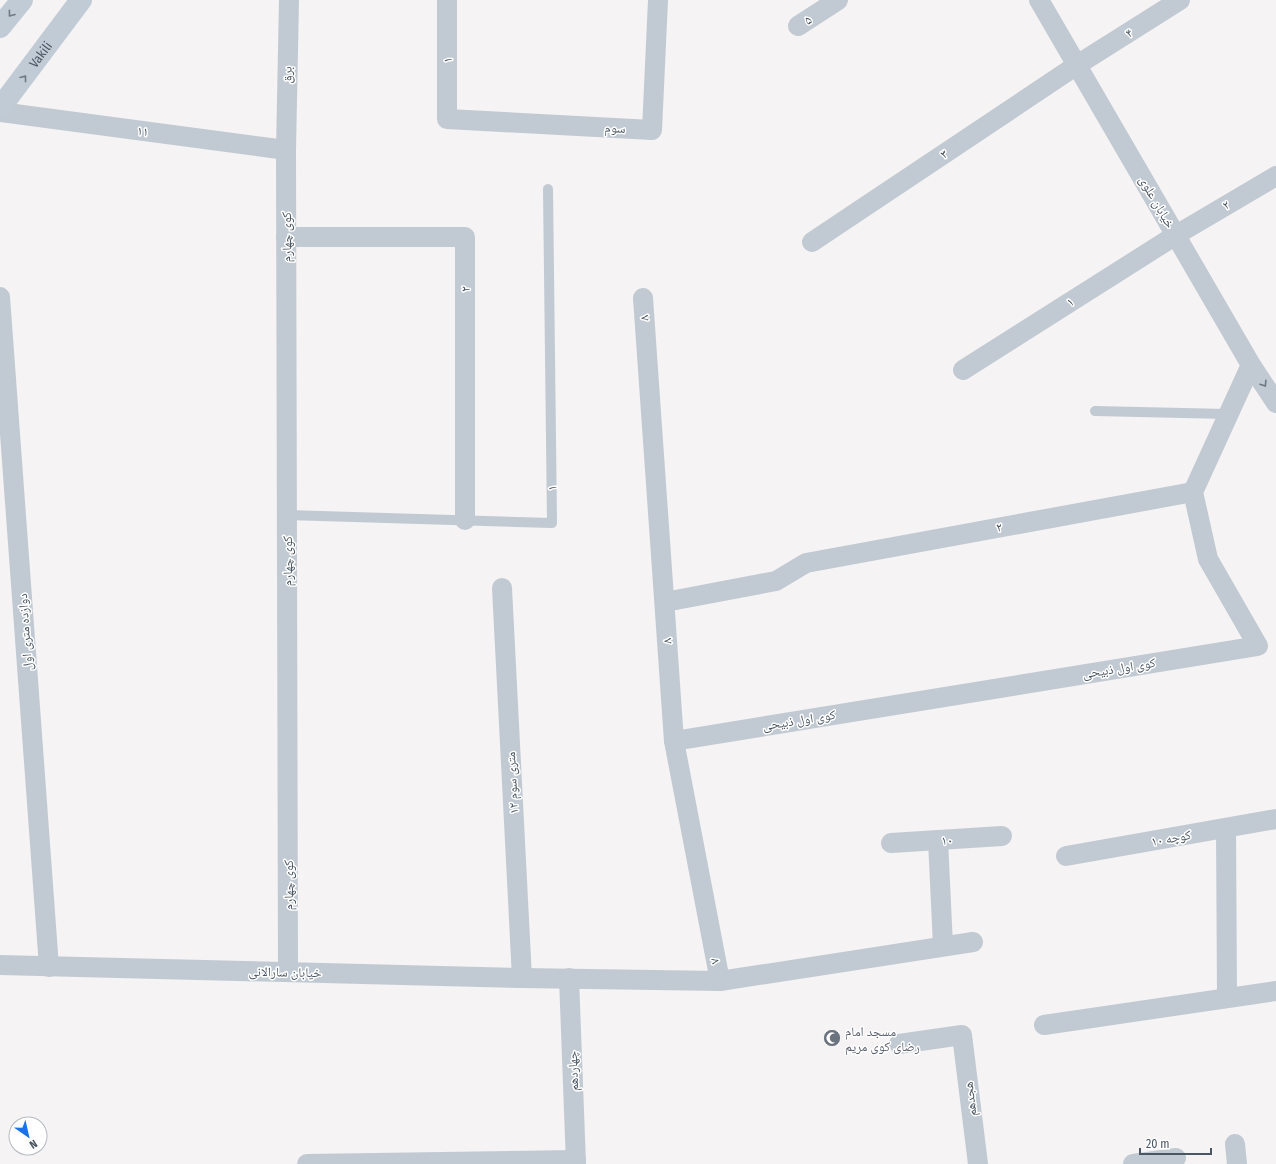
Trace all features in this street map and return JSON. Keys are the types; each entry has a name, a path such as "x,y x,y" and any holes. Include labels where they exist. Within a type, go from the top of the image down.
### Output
{"street":[{"path":"0,28 22,0"},
{"name":"Vakili","path":"0,108 81,0"},
{"name":"برق","path":"286,150 289,0"},
{"name":"۱","path":"446,0 448,119"},
{"name":"سوم","path":"448,119 652,130 658,0"},
{"name":"۵","path":"798,26 838,0"},
{"name":"خیابان علوی","path":"1039,0 1251,365 1276,403"},
{"name":"۴","path":"1077,65 1180,0"},
{"name":"۳","path":"812,242 1077,65"},
{"name":"۱۱","path":"0,112 286,150"},
{"name":"کوی چهارم","path":"286,150 288,972"},
{"name":"۲","path":"1176,235 1276,176"},
{"name":"۱","path":"963,370 1176,235"},
{"name":"۲","path":"286,237 465,237 465,520"},
{"name":"دوازده متری اول","path":"0,297 50,967"},
{"name":"۸","path":"643,298 674,741 720,980"},
{"path":"1193,492 1251,365"},
{"name":"۲","path":"664,602 776,581 806,563 1193,492"},
{"name":"کوی اول ذبیحی","path":"674,741 1258,646 1208,559 1193,492"},
{"name":"۱۲ متری سوم","path":"502,588 522,978"},
{"name":"کوچه ۱۰","path":"1066,856 1276,819"},
{"path":"1226,829 1227,998"},
{"name":"۱۰","path":"891,843 1002,836"},
{"path":"938,840 943,946"},
{"name":"خیابان سارالانی","path":"0,965 522,978 720,980 973,942"},
{"name":"چهاردهم","path":"569,978 576,1162"},
{"path":"1044,1025 1276,990"},
{"name":"هجدهم","path":"899,1044 962,1035 978,1164"},
{"path":"1235,1144 1237,1164"},
{"path":"1133,1164 1176,1158"},
{"path":"307,1164 576,1162"}],"lane":[{"name":"۱","path":"287,515 552,523 548,188"},
{"path":"1095,411 1228,414"}],"place":[{"name":"مسجد امام رضای کوی مریم","path":"832,1038"}]}
